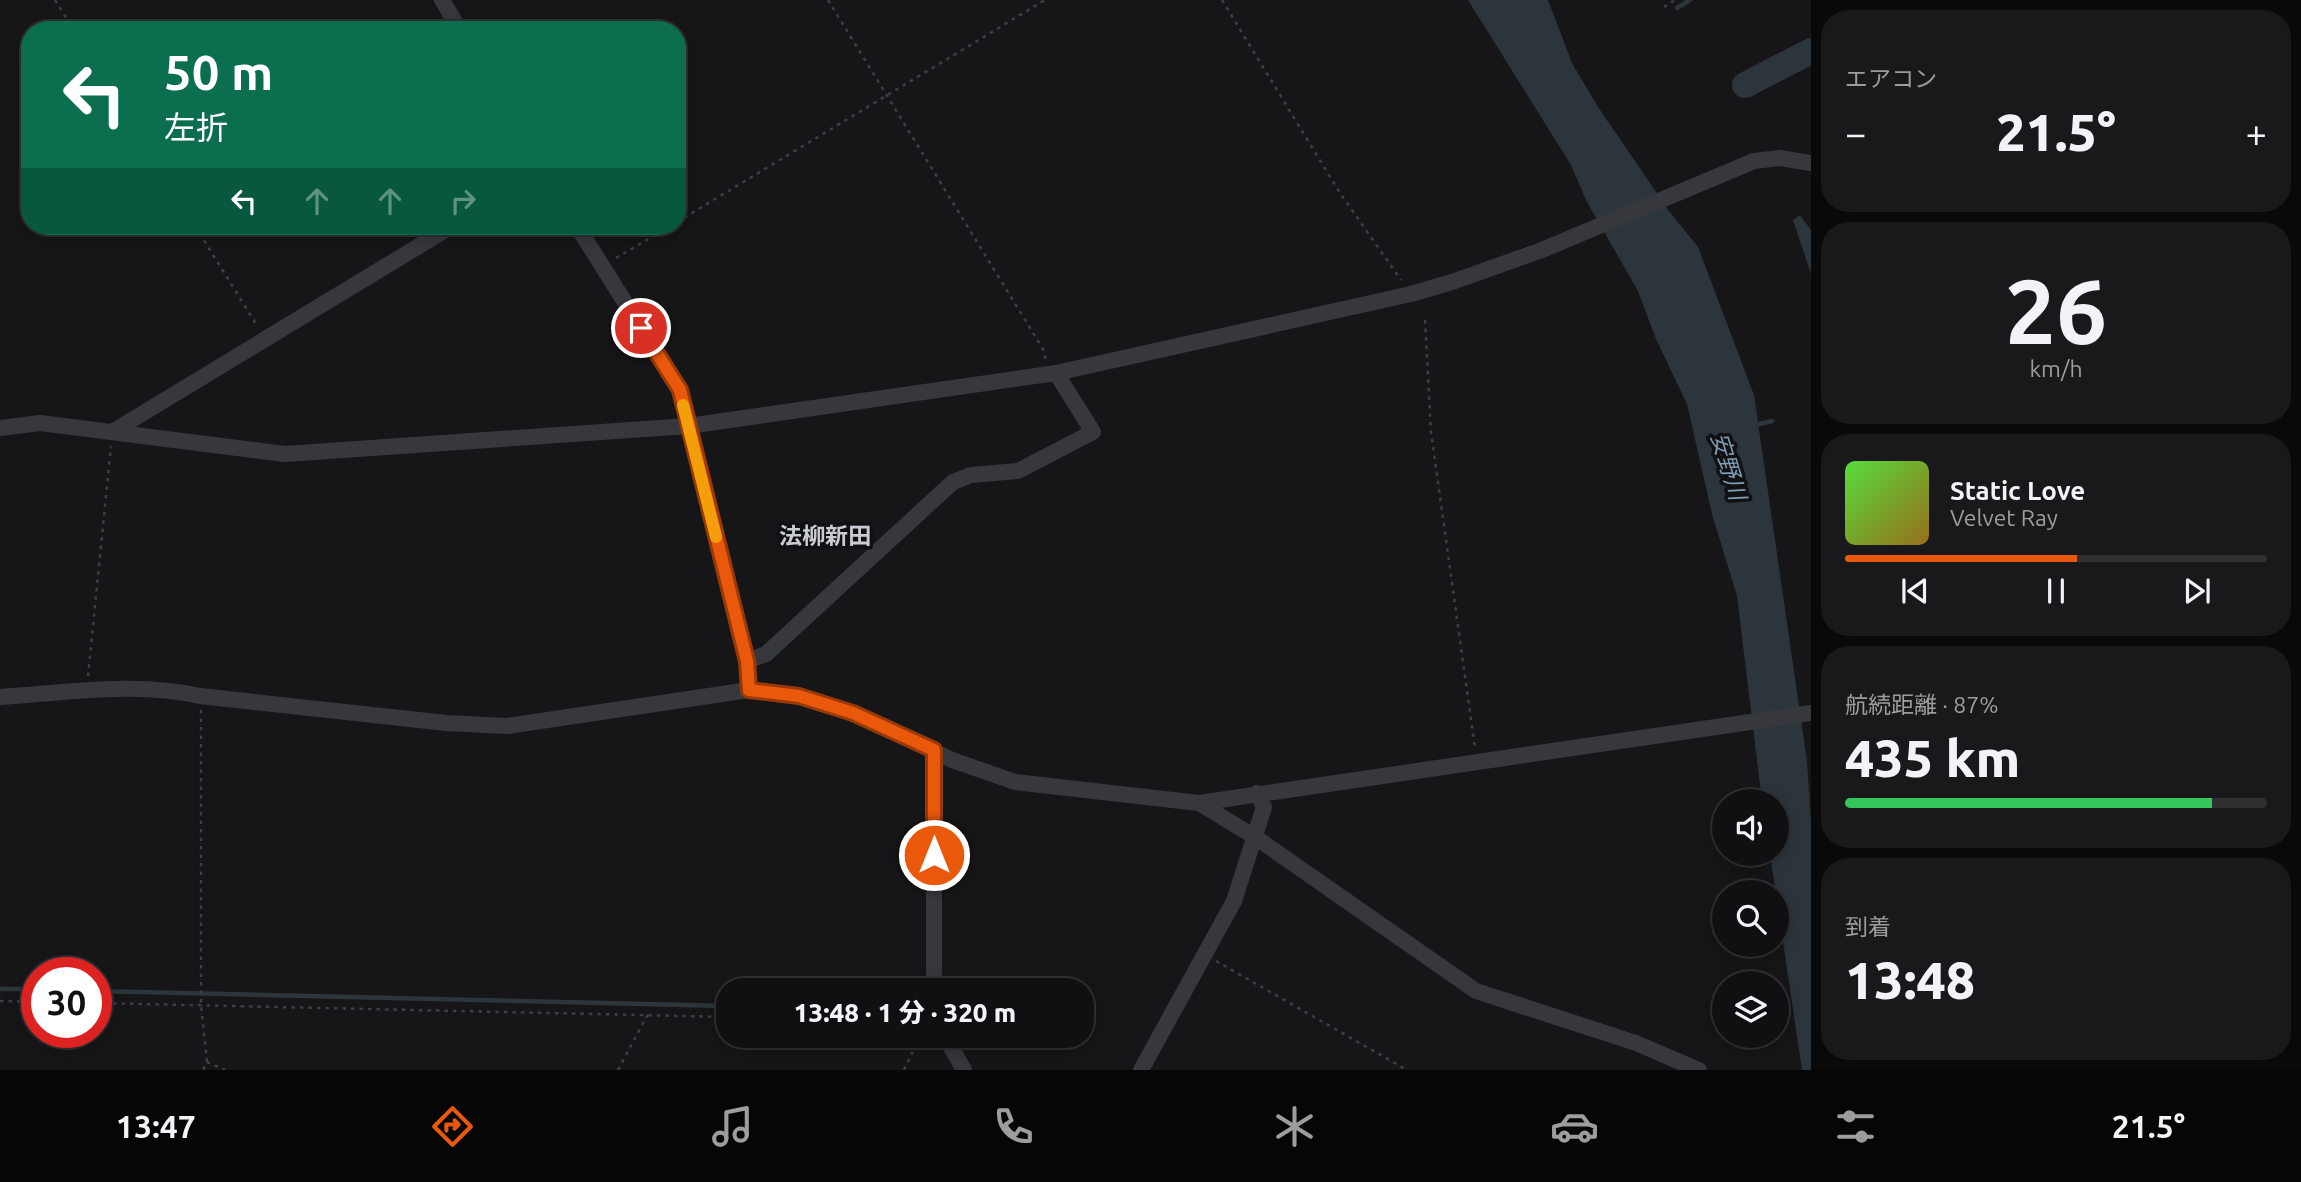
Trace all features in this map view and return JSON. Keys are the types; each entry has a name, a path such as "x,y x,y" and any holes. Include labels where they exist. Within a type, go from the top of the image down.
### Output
{"street":[{"path":"442,0 455,21"},
{"path":"0,428 40,423 285,454 688,426 1053,373 1411,294 1553,244 1754,161 1780,158 1811,163"},
{"path":"113,432 437,235"},
{"path":"583,235 680,390 747,661 749,690"},
{"path":"747,661 766,654 953,482 971,475 1018,471 1093,432 1053,373"},
{"path":"0,697 176,691 200,696 446,723 507,726 749,690 799,696 853,713 934,750 1016,782 1199,803 1811,713"},
{"path":"934,750 934,978"},
{"path":"1141,1070 1208,954 1234,901 1264,807 1257,793"},
{"path":"1199,803 1255,837 1476,991 1636,1043 1699,1070"},
{"path":"952,1048 964,1070"}],"path":[{"path":"55,0 68,21"},
{"path":"828,0 1043,349 1053,373"},
{"path":"686,217 1045,0"},
{"path":"1222,0 1340,192 1411,294"},
{"path":"1664,7 1675,0"},
{"path":"201,235 266,340"},
{"path":"602,266 655,235"},
{"path":"1425,320 1431,432 1477,761"},
{"path":"87,692 91,624 113,432"},
{"path":"200,696 201,1005 207,1062 203,1070"},
{"path":"1208,954 1408,1070"},
{"path":"0,1001 21,1002"},
{"path":"112,1003 716,1017"},
{"path":"618,1070 648,1014"},
{"path":"904,1070 914,1048"},
{"path":"207,1062 225,1070"}],"water":[{"name":"安野川","path":"1468,0 1548,0 1572,63 1598,107 1669,211 1698,247 1754,395 1807,761 1811,822 1811,1070 1802,1070 1785,957 1789,957 1789,880 1774,880 1772,866 1789,866 1789,789 1761,789 1737,596 1712,514 1687,404 1656,339 1638,291 1587,202 1571,165"},
{"path":"1800,215 1811,230 1811,274 1793,220"}],"waterway":[{"path":"1677,8 1690,0"},
{"path":"1745,85 1811,51"},
{"path":"1755,425 1772,421"},
{"path":"0,989 21,989"},
{"path":"112,991 716,1006"}],"slow traffic":[{"path":"683,405 716,537"}],"district":[{"name":"法柳新田","path":"825,535"}],"route":[{"path":"641,328 680,390 747,661 749,690 799,696 853,713 934,750 934,855"}]}
